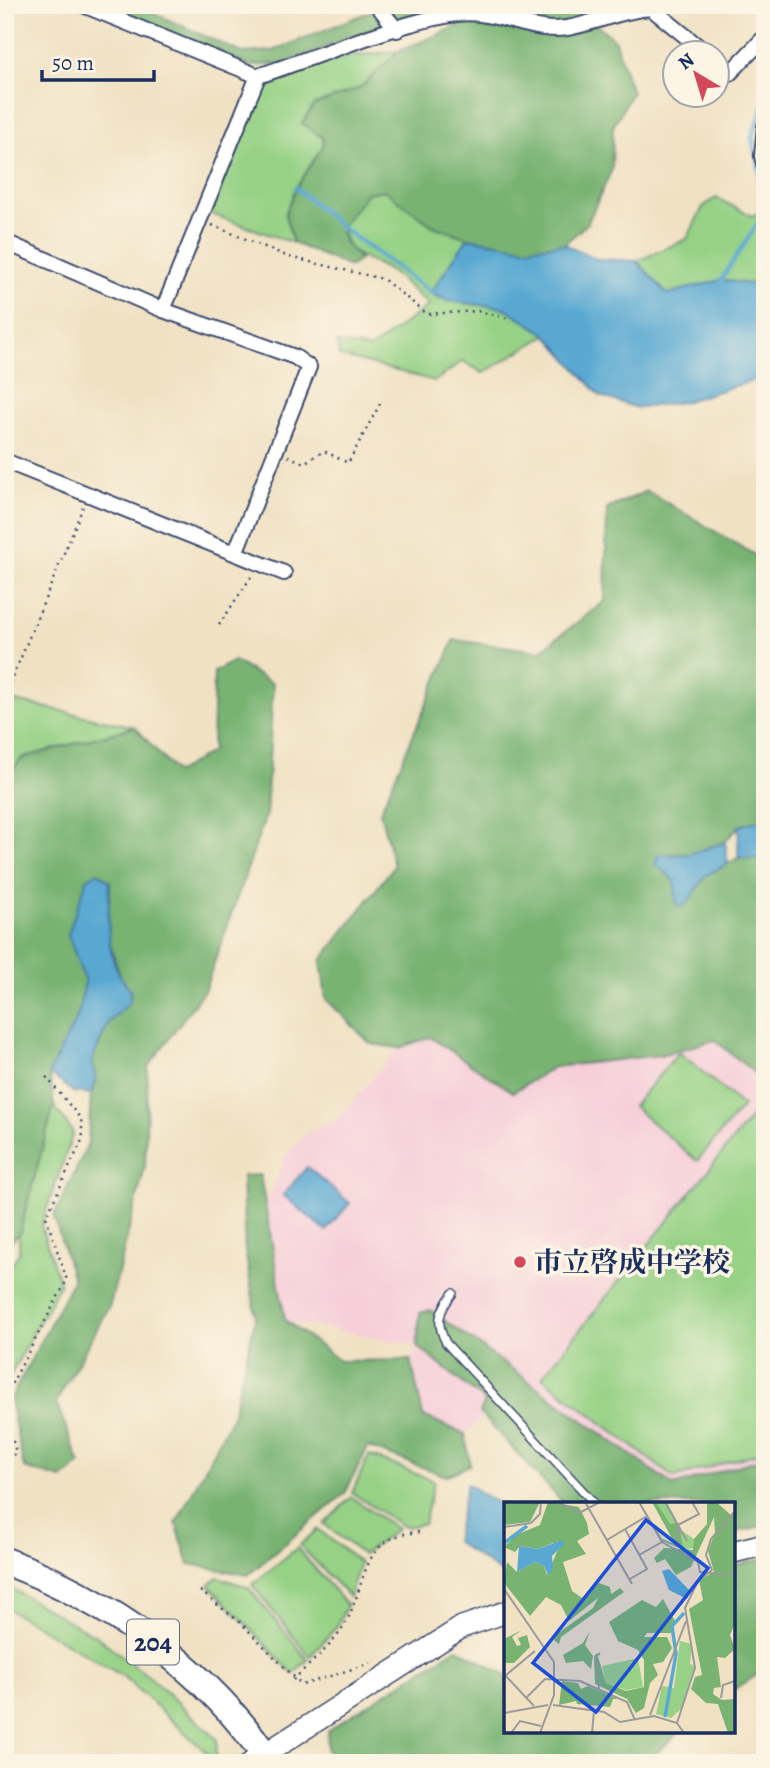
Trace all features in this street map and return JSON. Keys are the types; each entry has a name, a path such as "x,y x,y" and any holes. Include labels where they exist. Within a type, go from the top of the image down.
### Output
{"highway":[{"name":"204","path":"5,1561 73,1590 149,1639 216,1698 262,1760"}],"street":[{"path":"83,5 258,76 397,30 457,14 496,15 541,29 566,28 632,10 650,8 688,38"},
{"path":"377,5 397,30"},
{"path":"732,71 765,37"},
{"path":"163,310 258,76"},
{"path":"765,127 762,156 765,167"},
{"path":"5,242 163,310 295,357 309,367 236,551"},
{"path":"5,461 236,551 284,573"},
{"path":"735,1552 765,1544"},
{"path":"262,1760 462,1627 504,1613"},
{"path":"760,1763 765,1759"}],"lane":[{"path":"453,1293 439,1312 438,1327 446,1343 593,1502"}],"path":[{"path":"200,220 289,257 383,279 427,314 478,311 511,319"},
{"path":"276,450 304,463 324,452 348,463 382,402"},
{"path":"5,696 88,495"},
{"path":"219,625 251,576 256,560"},
{"path":"5,1396 67,1280 46,1217 83,1138 81,1119 43,1073"},
{"path":"5,1414 16,1452 5,1467"},
{"path":"293,1680 342,1629 364,1571 380,1546 401,1532 424,1532"},
{"path":"200,1591 240,1623 293,1680 302,1685 385,1659 399,1668"},
{"path":"5,1691 11,1695 5,1741"}],"shaded area":[{"name":"市立啓成中学校","path":"430,1037 513,1092 554,1067 660,1055 715,1040 765,1082 765,1478 718,1502 709,1502 486,1414 465,1434 423,1417 411,1360 417,1346 284,1320 266,1205 285,1157 305,1134 337,1119 399,1048"}],"green space":[{"path":"103,5 136,5 242,53 273,51 374,10 371,5 448,5 403,17 286,63 250,66"},
{"path":"459,5 600,5 590,19 614,39 632,92 613,127 612,169 587,224 564,244 525,248 468,238 433,226 384,190 367,193 341,227 344,242 360,259 350,267 293,243 285,214 296,188 323,146 323,138 302,123 314,105 360,88 399,51 458,26"},
{"path":"399,51 360,88 314,105 303,123 323,138 323,146 296,188 285,214 293,243 211,214 262,83 343,57"},
{"path":"384,190 433,226 468,238 431,294 448,301 505,308 547,335 483,373 463,361 435,381 339,356 337,343 370,349 429,305 391,272 354,252 344,238 341,227 367,193"},
{"path":"716,198 752,216 765,210 765,286 721,280 667,294 637,261 687,239 703,207"},
{"path":"647,491 765,561 765,819 739,826 725,842 690,854 658,855 706,875 738,858 765,858 765,1082 715,1040 660,1055 554,1067 513,1092 430,1037 399,1048 371,1044 326,999 321,961 394,866 380,812 454,640 540,651 605,601 607,509"},
{"path":"234,661 273,684 266,815 205,989 148,1067 145,1166 110,1305 56,1402 80,1464 62,1479 24,1468 10,1400 73,1280 54,1216 88,1144 91,1094 96,1082 92,1060 109,1022 121,979 108,937 110,882 68,934 85,982 78,1015 49,1073 54,1105 19,1234 5,1247 5,779 22,758 135,727 176,773 212,751 214,672"},
{"path":"15,701 135,727 22,758 5,779 5,723"},
{"path":"679,1052 743,1106 697,1161 633,1106"},
{"path":"765,1100 765,1451 674,1478 542,1377"},
{"path":"54,1105 73,1133 41,1226 60,1284 5,1385 5,1275 19,1253 19,1234"},
{"path":"260,1175 285,1320 340,1361 411,1360 423,1416 465,1434 470,1465 446,1476 368,1447 345,1493 248,1575 189,1564 176,1523 232,1417 256,1316 245,1250 242,1176"},
{"path":"430,1310 674,1486 765,1457 765,1525 735,1532 735,1502 562,1502 480,1413 485,1401 417,1346 420,1313"},
{"path":"369,1455 434,1481 424,1524 404,1527 352,1493"},
{"path":"351,1497 397,1529 363,1555 324,1524"},
{"path":"318,1529 360,1563 349,1597 300,1545"},
{"path":"297,1548 347,1605 337,1626 310,1657 252,1585"},
{"path":"765,1558 765,1670 735,1689 735,1566"},
{"path":"218,1577 248,1587 308,1660 293,1674 209,1585"},
{"path":"5,1585 96,1636 152,1679 217,1739 216,1761 124,1677 5,1607"},
{"path":"457,1648 504,1674 504,1733 679,1733 645,1763 335,1763 327,1750 328,1730"}],"water":[{"path":"468,238 525,248 564,244 597,259 637,261 667,294 721,280 765,286 765,377 683,402 637,408 600,396 547,335 505,308 448,301 430,293"},
{"path":"765,819 765,858 738,858 739,826"},
{"path":"725,842 728,864 706,875 686,905 677,906 674,880 655,864 658,855 690,854"},
{"path":"98,872 110,882 109,939 116,966 131,990 129,1003 109,1022 92,1060 96,1082 91,1094 73,1092 49,1073 78,1015 85,982 68,934 87,879"},
{"path":"307,1167 350,1203 326,1231 283,1195"},
{"path":"467,1484 504,1508 504,1575 455,1541"}],"waterway":[{"path":"756,156 752,137 765,103"},
{"path":"758,164 765,200"},
{"path":"296,188 341,227 433,294"},
{"path":"724,285 721,280 765,212"}],"place":[{"name":"市立啓成中学校","path":"520,1262"}]}
